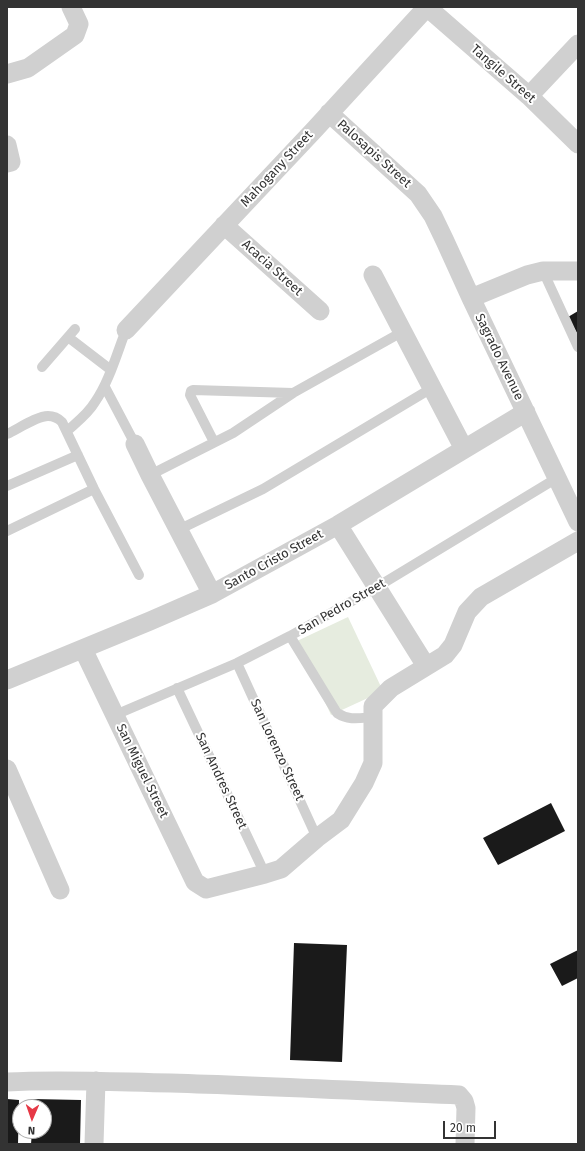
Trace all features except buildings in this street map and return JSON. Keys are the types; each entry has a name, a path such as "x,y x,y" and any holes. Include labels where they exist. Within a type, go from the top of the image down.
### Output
{"street":[{"path":"7,74 28,68 75,35 79,24 71,7"},
{"name":"Tangile Street","path":"427,7 529,96 578,144"},
{"name":"Mahogany Street","path":"126,330 427,7"},
{"path":"529,96 578,44"},
{"name":"Palosapis Street","path":"329,113 418,194"},
{"path":"7,145 11,162 7,163"},
{"name":"Sagrado Avenue","path":"418,194 433,216 470,298 578,522"},
{"name":"Acacia Street","path":"224,225 320,310"},
{"path":"470,298 527,275 543,271 578,271"},
{"path":"373,275 464,449"},
{"name":"Santo Cristo Street","path":"7,680 150,622 212,594 338,525 526,412"},
{"path":"135,444 212,594"},
{"path":"338,525 426,666"},
{"path":"264,874 281,869 317,838 341,820 364,783 373,763 373,706 391,688 444,655 453,645 467,612 481,598 578,541"},
{"name":"San Miguel Street","path":"83,649 195,882 206,889 264,874"},
{"path":"7,769 60,890"},
{"path":"94,1144 96,1081"},
{"path":"7,1082 96,1081 238,1085 459,1095 464,1101 466,1108 465,1144"}],"lane":[{"path":"543,271 578,347"},
{"path":"67,431 84,416 105,386 126,330"},
{"path":"150,475 233,433 293,393 402,332"},
{"path":"42,367 71,333 111,370"},
{"path":"105,386 135,444"},
{"path":"178,530 263,489 432,388"},
{"path":"214,442 190,394 191,391 293,393"},
{"path":"7,434 41,417 57,417 62,422 94,489 139,575"},
{"path":"7,486 78,455"},
{"name":"San Pedro Street","path":"115,715 237,663 290,636 377,587 557,478"},
{"path":"7,532 94,489"},
{"path":"290,636 337,713 352,719 373,718"},
{"name":"San Lorenzo Street","path":"237,663 317,838"},
{"name":"San Andres Street","path":"177,688 264,874"}],"shaded area":[{"path":"348,617 383,691 331,715 297,641"}]}
